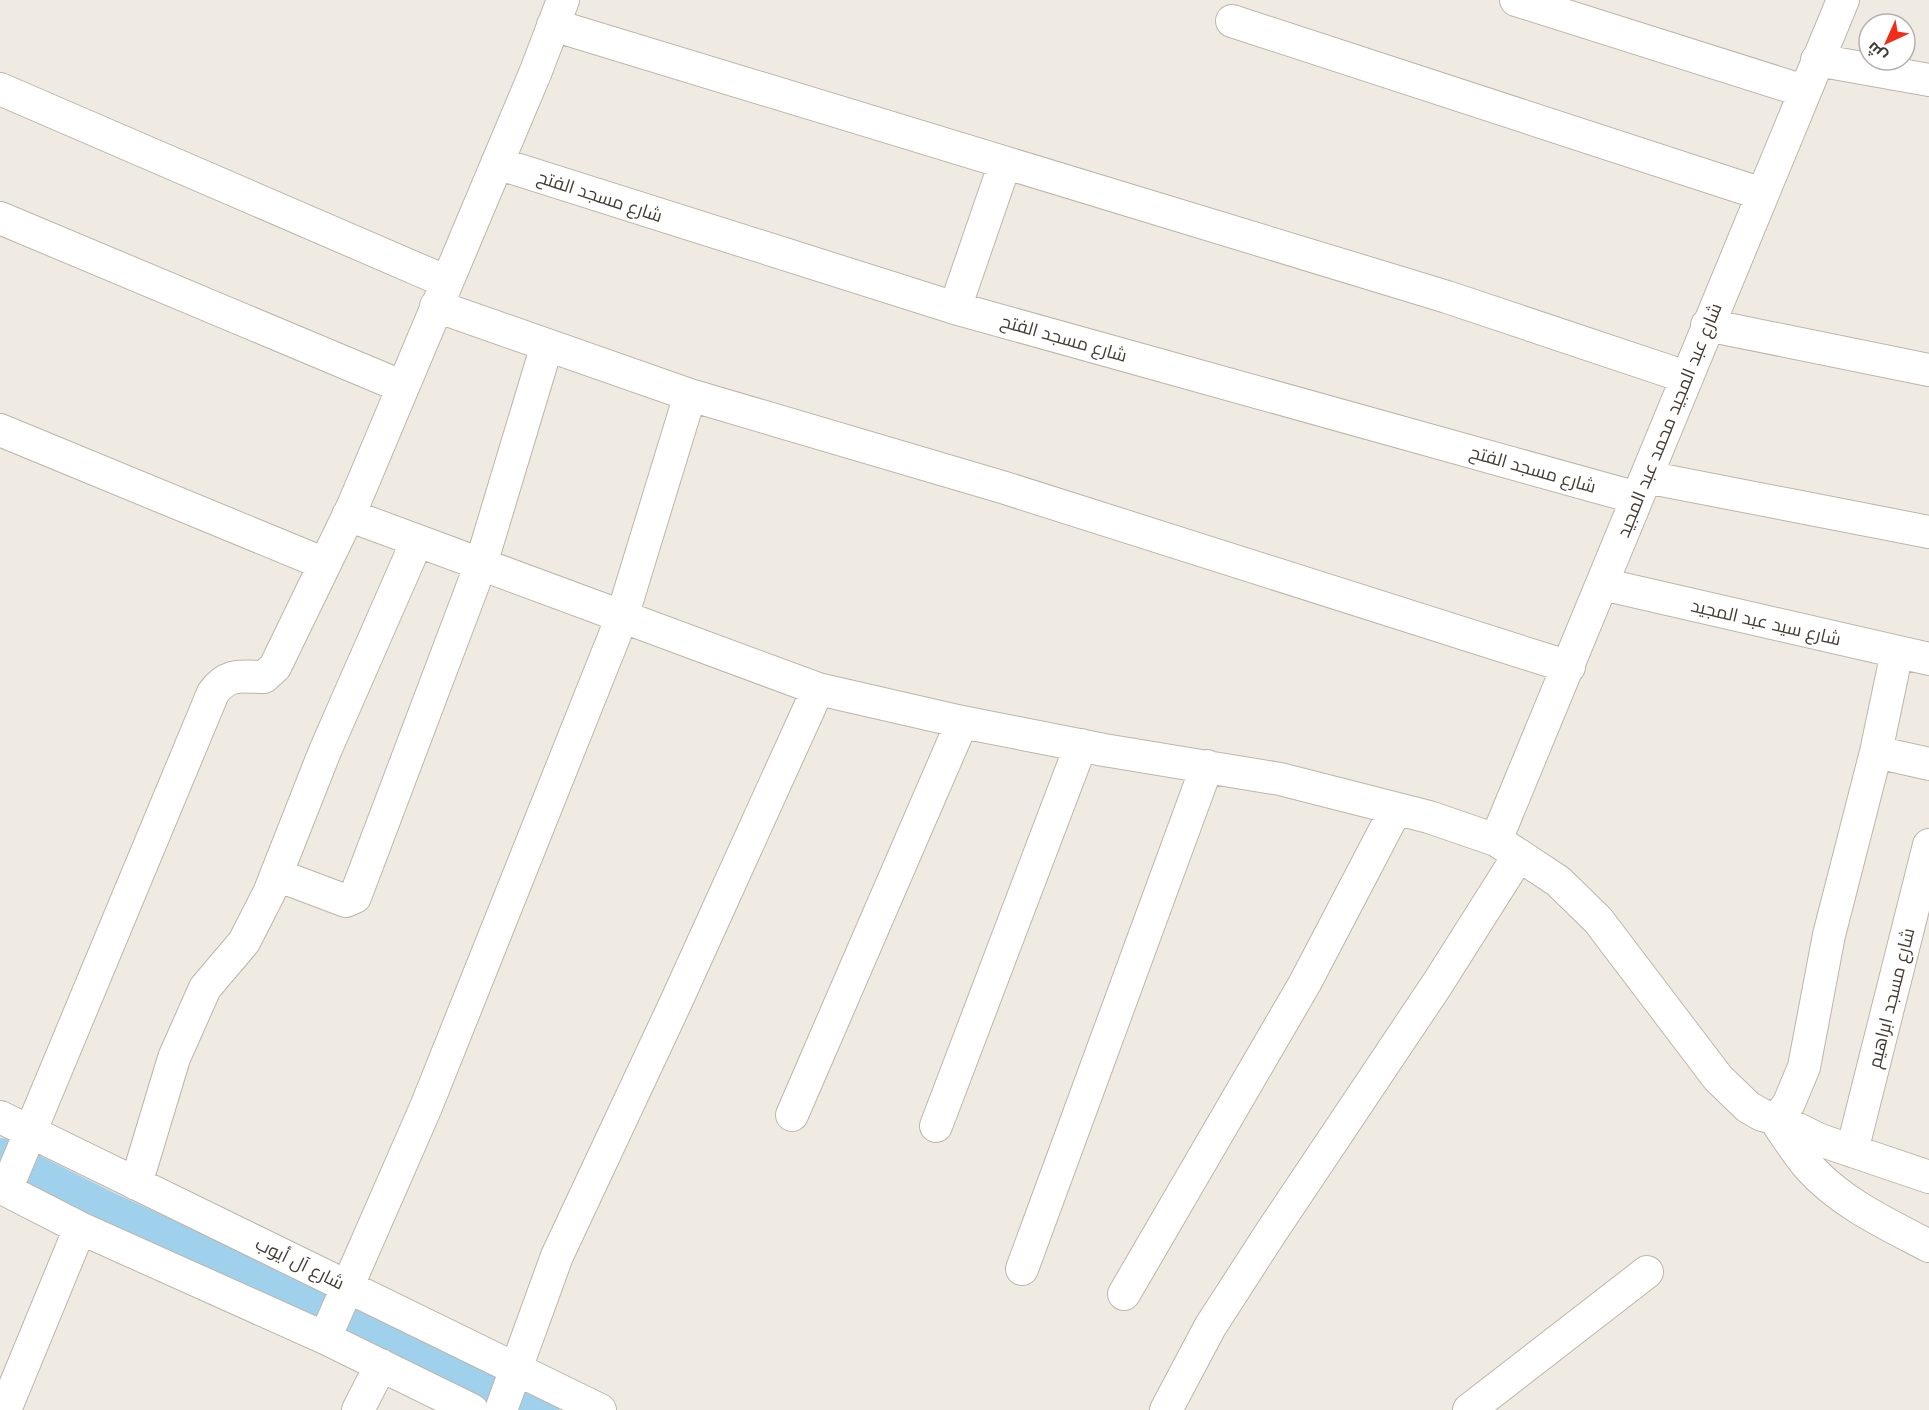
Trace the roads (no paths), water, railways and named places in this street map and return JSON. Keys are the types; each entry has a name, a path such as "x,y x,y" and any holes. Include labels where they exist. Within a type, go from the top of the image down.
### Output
{"street":[{"path":"1516,0 1804,91"},
{"name":"شارع عبد المجيد محمد عبد المجيد","path":"1166,1410 1210,1327 1438,983 1507,848 1569,667 1686,376 1843,0"},
{"path":"14,1166 213,693 231,676 264,677 275,667 325,564 403,387 558,12 1005,163 1447,297 1686,376"},
{"path":"1232,21 1762,194"},
{"path":"1817,60 1929,81"},
{"path":"0,89 547,345 690,395 1002,487 1569,667"},
{"name":"شارع مسجد الفتح","path":"497,163 955,308 1641,487 1929,532"},
{"path":"955,308 1005,163"},
{"path":"0,218 403,387"},
{"path":"1707,326 1929,370"},
{"path":"277,875 346,901 355,897 481,564 547,345"},
{"path":"337,1312 426,1107 622,617 690,395"},
{"path":"0,430 325,564"},
{"path":"348,515 818,689 962,722 1081,745 1280,778 1429,817 1507,848 1558,881 1598,920 1718,1078 1748,1107 1820,1140 1929,1177"},
{"path":"136,1184 174,1058 205,988 244,942 277,875 325,751 417,541"},
{"name":"شارع سيد عبد المجيد","path":"1602,584 1929,659"},
{"path":"1774,1118 1782,1113 1789,1103 1804,1067 1829,935 1876,752 1897,652"},
{"path":"500,1397 557,1256 676,1002 818,689"},
{"path":"792,1115 962,722"},
{"path":"936,1126 1081,745"},
{"path":"1876,752 1929,764"},
{"path":"1022,1269 1207,766"},
{"path":"1124,1294 1305,984 1396,809"},
{"name":"شارع مسجد ابراهيم","path":"1852,1151 1929,845"},
{"name":"شارع آل أيوب","path":"0,1117 14,1166 80,1228 337,1312 381,1365 500,1397 600,1410"},
{"path":"1774,1118 1809,1167 1832,1189 1858,1208 1929,1246"},
{"name":"شارع آل أيوب","path":"14,1166 136,1184 337,1312 500,1397"},
{"path":"5,1410 80,1228"},
{"path":"1469,1410 1647,1272"},
{"path":"358,1410 381,1365"}],"waterway":[{"path":"0,1157 106,1210 540,1410"}]}
